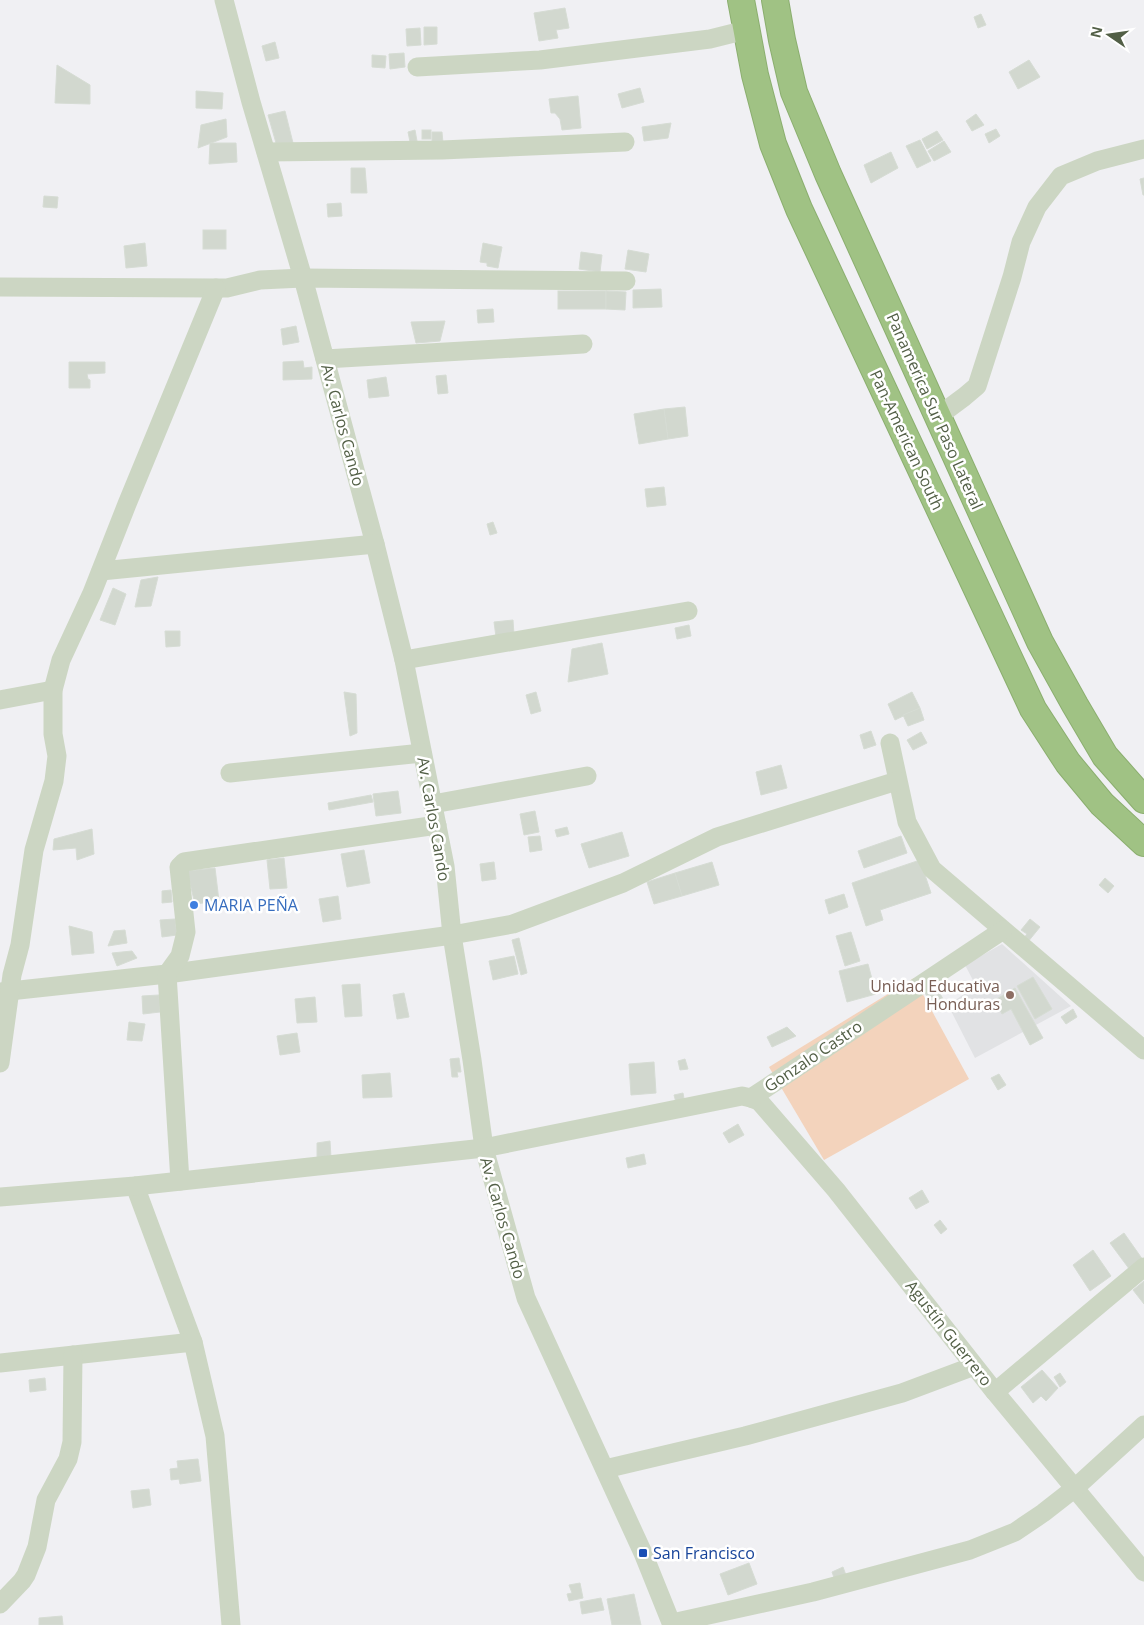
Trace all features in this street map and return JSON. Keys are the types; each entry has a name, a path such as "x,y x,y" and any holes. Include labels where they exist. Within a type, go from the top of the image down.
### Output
{"highway":[{"name":"Pan-American South","path":"741,0 754,75 772,144 800,209 1034,709 1068,763 1102,804 1144,843"},
{"name":"Panamerica Sur Paso Lateral","path":"775,0 794,92 828,174 1040,642 1105,756 1144,800"}],"street":[{"name":"Av. Carlos Cando","path":"224,0 251,102 303,278 375,544 404,660 445,866 452,935 484,1148 526,1298 643,1553 672,1624"},
{"path":"417,67 540,60 710,38 746,30"},
{"path":"266,152 442,150 625,142"},
{"path":"938,417 977,386 1012,277 1021,242 1037,207 1062,176 1097,161 1144,149"},
{"path":"0,287 227,288 260,280 303,278 626,281"},
{"path":"0,1063 5,992 20,945 34,850 54,781 57,756 53,734 53,690 61,660 92,594 216,288"},
{"path":"325,359 583,344"},
{"path":"100,571 375,544"},
{"path":"404,660 688,610"},
{"path":"0,700 53,690"},
{"path":"890,743 907,822 932,869 1144,1050"},
{"path":"230,773 422,753"},
{"path":"433,804 587,776"},
{"path":"5,992 166,974 452,935 513,924 623,884 717,837 897,781"},
{"path":"180,1182 166,974 180,956 186,932 179,867 184,862 437,825"},
{"name":"Gonzalo Castro","path":"0,1197 180,1182 484,1148 742,1096 751,1098 1003,930"},
{"name":"Agustín Guerrero","path":"751,1098 759,1101 836,1190 974,1366 1144,1572"},
{"path":"135,1186 193,1342 215,1436 231,1625"},
{"path":"995,1392 1144,1267"},
{"path":"0,1363 193,1342"},
{"path":"0,1604 26,1575 37,1547 46,1500 68,1459 72,1442 74,1355"},
{"path":"605,1469 745,1436 892,1395 974,1366"},
{"path":"672,1624 812,1592 970,1550 1015,1532 1044,1513 1075,1488 1144,1425"}],"shaded area":[{"name":"Unidad Educativa Honduras","path":"1002,944 1071,1006 975,1058 948,1005 976,986 965,965"},
{"path":"914,978 969,1079 824,1160 769,1067"}],"building":[{"path":"565,8 569,28 556,30 558,38 539,41 534,13"},
{"path":"981,14 986,25 978,28 974,17"},
{"path":"424,27 437,27 437,44 424,45"},
{"path":"420,28 421,45 407,46 406,29"},
{"path":"275,42 279,58 266,61 262,46"},
{"path":"404,53 405,67 390,69 389,54"},
{"path":"372,55 386,56 385,68 372,67"},
{"path":"1029,60 1040,77 1018,89 1009,72"},
{"path":"57,65 90,85 90,104 55,103"},
{"path":"640,88 644,102 622,108 618,94"},
{"path":"196,91 223,93 222,109 196,108"},
{"path":"578,96 581,128 562,130 560,119 555,113 551,113 549,99"},
{"path":"285,111 293,143 276,143 268,115"},
{"path":"976,114 984,125 972,131 966,121"},
{"path":"226,119 227,137 198,148 201,125"},
{"path":"671,123 668,138 644,141 642,127"},
{"path":"996,129 1000,136 989,143 985,134"},
{"path":"415,130 417,141 410,142 408,132"},
{"path":"422,130 431,130 431,139 422,139"},
{"path":"937,131 943,140 927,149 922,139"},
{"path":"432,132 442,132 443,143 432,143"},
{"path":"920,140 931,161 917,168 906,146"},
{"path":"944,141 951,152 934,161 928,151"},
{"path":"210,143 236,143 237,162 209,164"},
{"path":"891,152 898,168 871,183 864,165"},
{"path":"351,168 365,168 367,193 351,193"},
{"path":"1144,178 1144,195 1143,195 1140,179"},
{"path":"44,196 58,197 57,208 43,207"},
{"path":"341,203 342,216 328,217 327,204"},
{"path":"203,230 226,230 226,249 203,249"},
{"path":"145,243 147,266 126,268 124,246"},
{"path":"483,243 502,247 498,268 487,266 487,263 480,262"},
{"path":"628,250 649,254 646,272 625,269"},
{"path":"581,252 602,255 600,272 579,269"},
{"path":"661,289 662,307 633,308 633,290"},
{"path":"558,291 606,291 606,309 558,309"},
{"path":"606,291 626,292 625,310 606,309"},
{"path":"493,309 494,322 478,323 477,310"},
{"path":"445,321 440,341 416,343 411,322"},
{"path":"296,326 299,342 283,345 281,329"},
{"path":"303,361 304,368 312,367 312,379 283,380 283,362"},
{"path":"69,362 105,362 105,373 87,374 90,380 90,388 69,388"},
{"path":"446,375 448,393 438,394 436,376"},
{"path":"386,377 389,396 369,398 367,380"},
{"path":"685,407 688,436 668,439 664,409"},
{"path":"664,409 668,439 639,444 634,414"},
{"path":"664,487 666,505 647,507 645,489"},
{"path":"493,522 497,533 490,535 487,524"},
{"path":"158,577 151,606 135,607 141,580"},
{"path":"113,588 126,594 115,625 100,620"},
{"path":"513,620 514,635 496,637 494,622"},
{"path":"689,625 691,636 677,639 675,628"},
{"path":"165,631 180,631 180,646 166,647"},
{"path":"602,643 608,674 568,682 572,649"},
{"path":"344,692 356,694 357,733 350,736"},
{"path":"536,692 541,711 531,714 526,695"},
{"path":"912,692 920,708 895,720 888,704"},
{"path":"920,708 924,720 908,726 903,715"},
{"path":"871,731 876,745 864,749 860,735"},
{"path":"921,732 927,743 913,750 907,740"},
{"path":"781,765 787,788 761,795 756,772"},
{"path":"398,791 401,813 376,816 373,794"},
{"path":"371,795 373,802 329,810 328,803"},
{"path":"535,811 539,832 524,835 520,814"},
{"path":"567,827 569,834 557,837 555,830"},
{"path":"92,829 94,854 77,860 76,848 53,850 54,839"},
{"path":"622,832 629,856 589,868 581,844"},
{"path":"540,836 542,850 530,852 528,837"},
{"path":"901,836 907,853 864,868 858,851"},
{"path":"364,850 370,883 347,887 341,854"},
{"path":"284,858 287,888 270,889 267,860"},
{"path":"920,860 931,893 880,910 883,920 866,926 852,883"},
{"path":"494,862 496,879 482,881 480,864"},
{"path":"712,862 719,885 682,896 675,873"},
{"path":"215,868 219,901 195,904 187,871"},
{"path":"675,873 682,896 654,904 647,882"},
{"path":"1105,878 1114,886 1108,893 1099,885"},
{"path":"171,890 172,902 162,903 162,891"},
{"path":"844,894 848,907 829,914 825,900"},
{"path":"338,896 341,919 323,922 319,899"},
{"path":"175,919 177,935 162,937 160,920"},
{"path":"1030,919 1040,927 1027,943 1023,939 1027,934 1021,930"},
{"path":"69,926 92,932 94,953 72,955"},
{"path":"125,930 127,943 108,946 114,931"},
{"path":"851,932 860,961 845,966 836,936"},
{"path":"519,938 527,973 521,975 512,940"},
{"path":"132,951 137,958 117,966 112,953"},
{"path":"514,956 518,974 493,980 489,961"},
{"path":"868,964 876,994 847,1002 839,971"},
{"path":"1033,977 1052,1009 1035,1019 1017,986"},
{"path":"932,980 946,1004 935,1010 921,986"},
{"path":"360,984 362,1016 345,1017 342,985"},
{"path":"1015,988 1043,1038 1030,1045 1011,1009 1002,1014 995,1000"},
{"path":"404,993 409,1017 397,1019 393,995"},
{"path":"159,995 160,1012 143,1014 142,996"},
{"path":"315,997 317,1022 297,1023 295,999"},
{"path":"1073,1009 1077,1017 1066,1024 1061,1017"},
{"path":"129,1022 145,1024 142,1041 127,1040"},
{"path":"787,1027 796,1036 772,1047 767,1037"},
{"path":"297,1033 300,1052 280,1055 277,1036"},
{"path":"459,1058 461,1072 457,1072 458,1077 452,1077 450,1059"},
{"path":"685,1059 688,1069 680,1070 678,1061"},
{"path":"654,1062 656,1093 631,1095 629,1064"},
{"path":"390,1073 392,1097 363,1098 362,1075"},
{"path":"999,1074 1006,1085 998,1090 991,1078"},
{"path":"683,1093 685,1104 677,1106 674,1095"},
{"path":"738,1124 744,1135 729,1143 723,1133"},
{"path":"330,1141 331,1158 317,1159 317,1143"},
{"path":"644,1154 646,1164 628,1168 626,1158"},
{"path":"922,1190 929,1202 916,1209 909,1198"},
{"path":"940,1220 947,1229 941,1234 934,1225"},
{"path":"1124,1233 1143,1260 1130,1270 1110,1243"},
{"path":"1093,1250 1111,1276 1090,1291 1073,1265"},
{"path":"1144,1281 1144,1304 1133,1290"},
{"path":"1042,1370 1058,1388 1046,1401 1041,1396 1033,1403 1021,1387"},
{"path":"1060,1373 1066,1382 1060,1387 1054,1377"},
{"path":"45,1378 46,1390 30,1392 29,1380"},
{"path":"198,1459 201,1481 180,1484 179,1479 171,1480 170,1469 178,1468 177,1461"},
{"path":"149,1489 151,1505 133,1508 131,1491"},
{"path":"749,1563 757,1584 728,1595 720,1574"},
{"path":"843,1567 847,1578 836,1583 832,1572"},
{"path":"580,1583 583,1598 569,1601 567,1594 572,1593 569,1585"},
{"path":"634,1594 641,1625 612,1625 607,1599"},
{"path":"601,1598 604,1610 582,1614 580,1602"},
{"path":"62,1616 63,1625 39,1625 39,1618"}],"place":[{"name":"MARIA PEÑA","path":"194,905"},
{"name":"Unidad Educativa Honduras","path":"1010,995"},
{"name":"San Francisco","path":"643,1553"}]}
